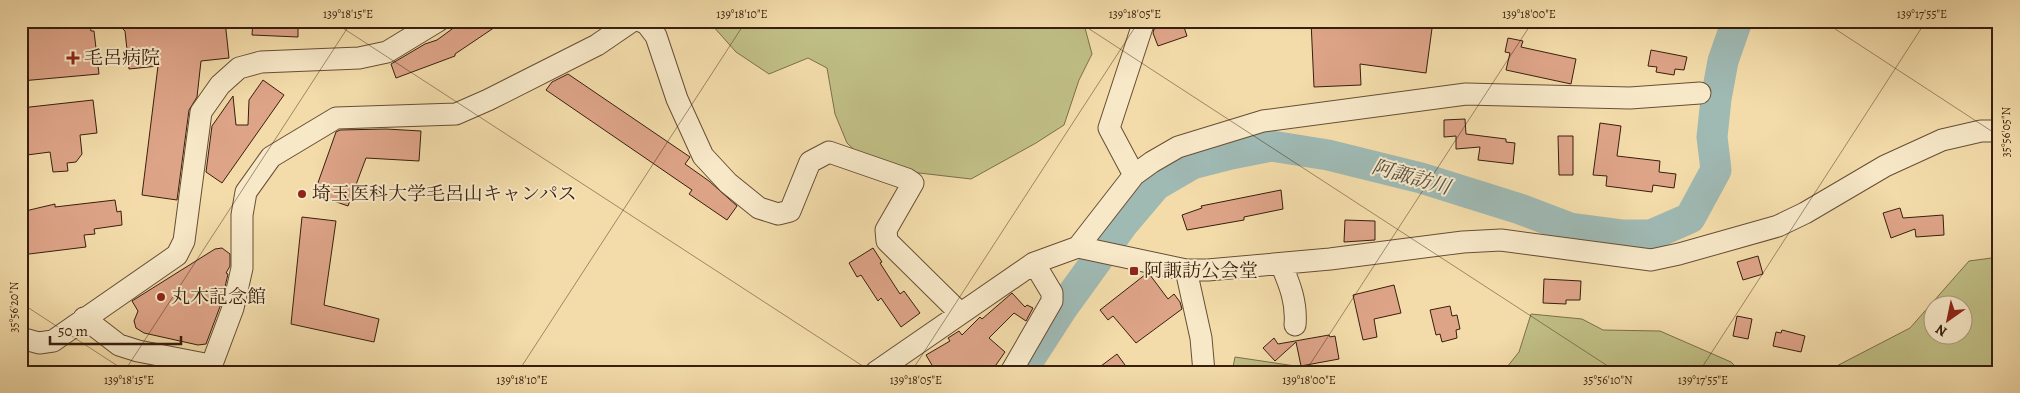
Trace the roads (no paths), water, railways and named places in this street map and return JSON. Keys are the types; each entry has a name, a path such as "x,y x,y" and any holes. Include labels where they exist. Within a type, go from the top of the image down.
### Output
{"street":[{"path":"21,338 38,343 53,341 176,255 184,241 201,112 220,85 239,68 261,62 351,59 387,52 438,21"},
{"path":"84,318 119,345 210,369 233,308 242,268 242,215 246,192 271,157 336,118 456,114 597,45 632,21"},
{"path":"640,21 646,23 656,36 677,98 703,156 728,184 759,208 778,214 790,211 810,162 829,152 907,179 913,183 886,230 887,241 960,313"},
{"path":"1134,175 1109,128 1144,21"},
{"path":"1086,249 1134,175 1178,147 1264,121 1466,94 1630,98 1700,93"},
{"path":"876,372 1034,264 1086,249 1186,270 1281,264 1463,242 1501,240 1651,260 1697,250 1778,226 1805,213 1885,166 1942,140 1981,132 1999,131"},
{"path":"1011,372 1052,301 1052,293 1034,264"},
{"path":"1281,264 1293,293 1296,311 1295,326"},
{"path":"1186,270 1201,338 1204,372"}],"waterway":[{"name":"阿諏訪川","path":"1021,372 1061,310 1123,224 1156,185 1192,164 1231,154 1272,146 1328,155 1421,178 1520,209 1570,228 1623,235 1651,235 1690,218 1716,170 1712,137 1716,99 1723,61 1737,21"}],"place":[{"name":"毛呂病院","path":"73,58"},
{"name":"埼玉医科大学毛呂山キャンパス","path":"302,194"},
{"name":"阿諏訪公会堂","path":"1134,271"},
{"name":"丸木記念館","path":"161,297"}]}
